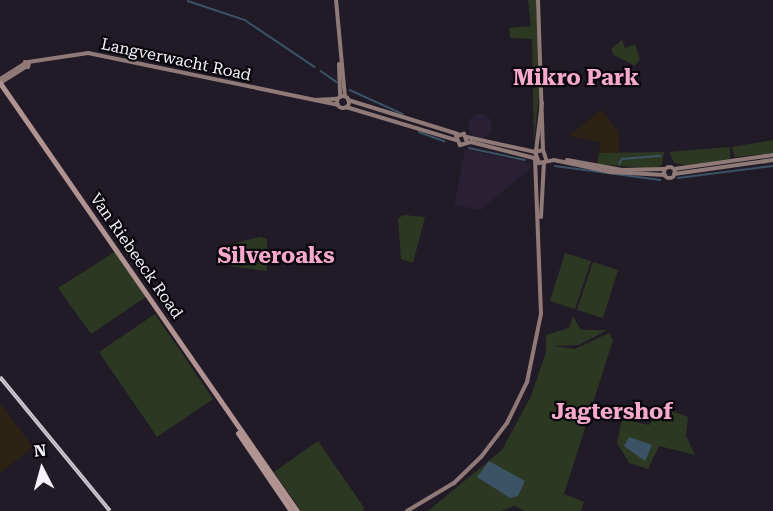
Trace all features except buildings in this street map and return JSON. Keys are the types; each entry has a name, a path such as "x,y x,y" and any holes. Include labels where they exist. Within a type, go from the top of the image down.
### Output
{"main road":[{"name":"Van Riebeeck Road","path":"1,80 23,116 297,511"},
{"name":"Van Riebeeck Road","path":"226,410 291,511"}],"street":[{"path":"336,0 343,98 346,107 456,140 536,151 545,156 602,168 674,171 773,160"},
{"path":"407,511 466,472 518,402 540,328 541,218 545,156 538,0"},
{"name":"Langverwacht Road","path":"1,80 40,59 97,55 346,107"},
{"path":"541,218 535,160 543,89"},
{"path":"338,105 343,98"},
{"name":"Langverwacht Road","path":"306,100 343,98 458,134 467,140"},
{"path":"456,140 458,134"},
{"path":"467,140 535,160 545,156 665,175 674,171 773,155"},
{"path":"664,169 665,175"}],"shaded area":[{"path":"601,110 618,131 619,151 613,154 599,153 601,142 569,136"},
{"path":"480,114 489,117 492,126 489,135 480,138 471,135 468,126 471,117"},
{"path":"465,149 529,163 532,167 481,210 454,205"},
{"path":"0,403 33,447 0,473"}],"green space":[{"path":"528,0 536,0 540,86 534,141 532,39 510,38 509,28 531,26"},
{"path":"622,40 625,48 635,44 640,59 635,66 614,55 611,49"},
{"path":"773,140 773,153 735,157 732,147"},
{"path":"730,147 730,159 686,165 674,163 669,152"},
{"path":"664,152 662,165 654,169 597,164 599,153"},
{"path":"404,215 425,217 413,263 401,259 398,218"},
{"path":"259,237 267,239 267,271 230,266 229,245"},
{"path":"116,251 147,296 91,334 58,288"},
{"path":"565,253 591,261 575,309 550,301"},
{"path":"593,262 618,270 603,318 577,310"},
{"path":"155,314 213,399 157,437 99,352"},
{"path":"573,316 581,330 607,330 579,345 554,346 575,349 609,333 613,340 564,494 584,502 581,511 525,511 514,506 502,511 428,511 502,450 531,396 546,352 546,335 569,328"},
{"path":"661,407 688,417 686,436 695,455 659,446 648,469 629,463 617,443 622,419 649,425"},
{"path":"318,441 365,509 362,511 301,511 274,472"}],"water":[{"path":"629,437 652,445 645,461 624,446"},
{"path":"489,461 525,481 518,496 510,498 477,477"}],"waterway":[{"path":"188,1 245,20 315,67"},
{"path":"321,71 337,82"},
{"path":"350,90 403,114"},
{"path":"419,132 444,141"},
{"path":"469,148 525,160"},
{"path":"619,164 622,159 660,156"},
{"path":"555,166 660,180"},
{"path":"678,178 773,166"}],"railway":[{"path":"0,377 110,511"}],"district":[{"name":"Mikro Park","path":"576,78"},
{"name":"Silveroaks","path":"276,256"},
{"name":"Jagtershof","path":"612,412"}]}
